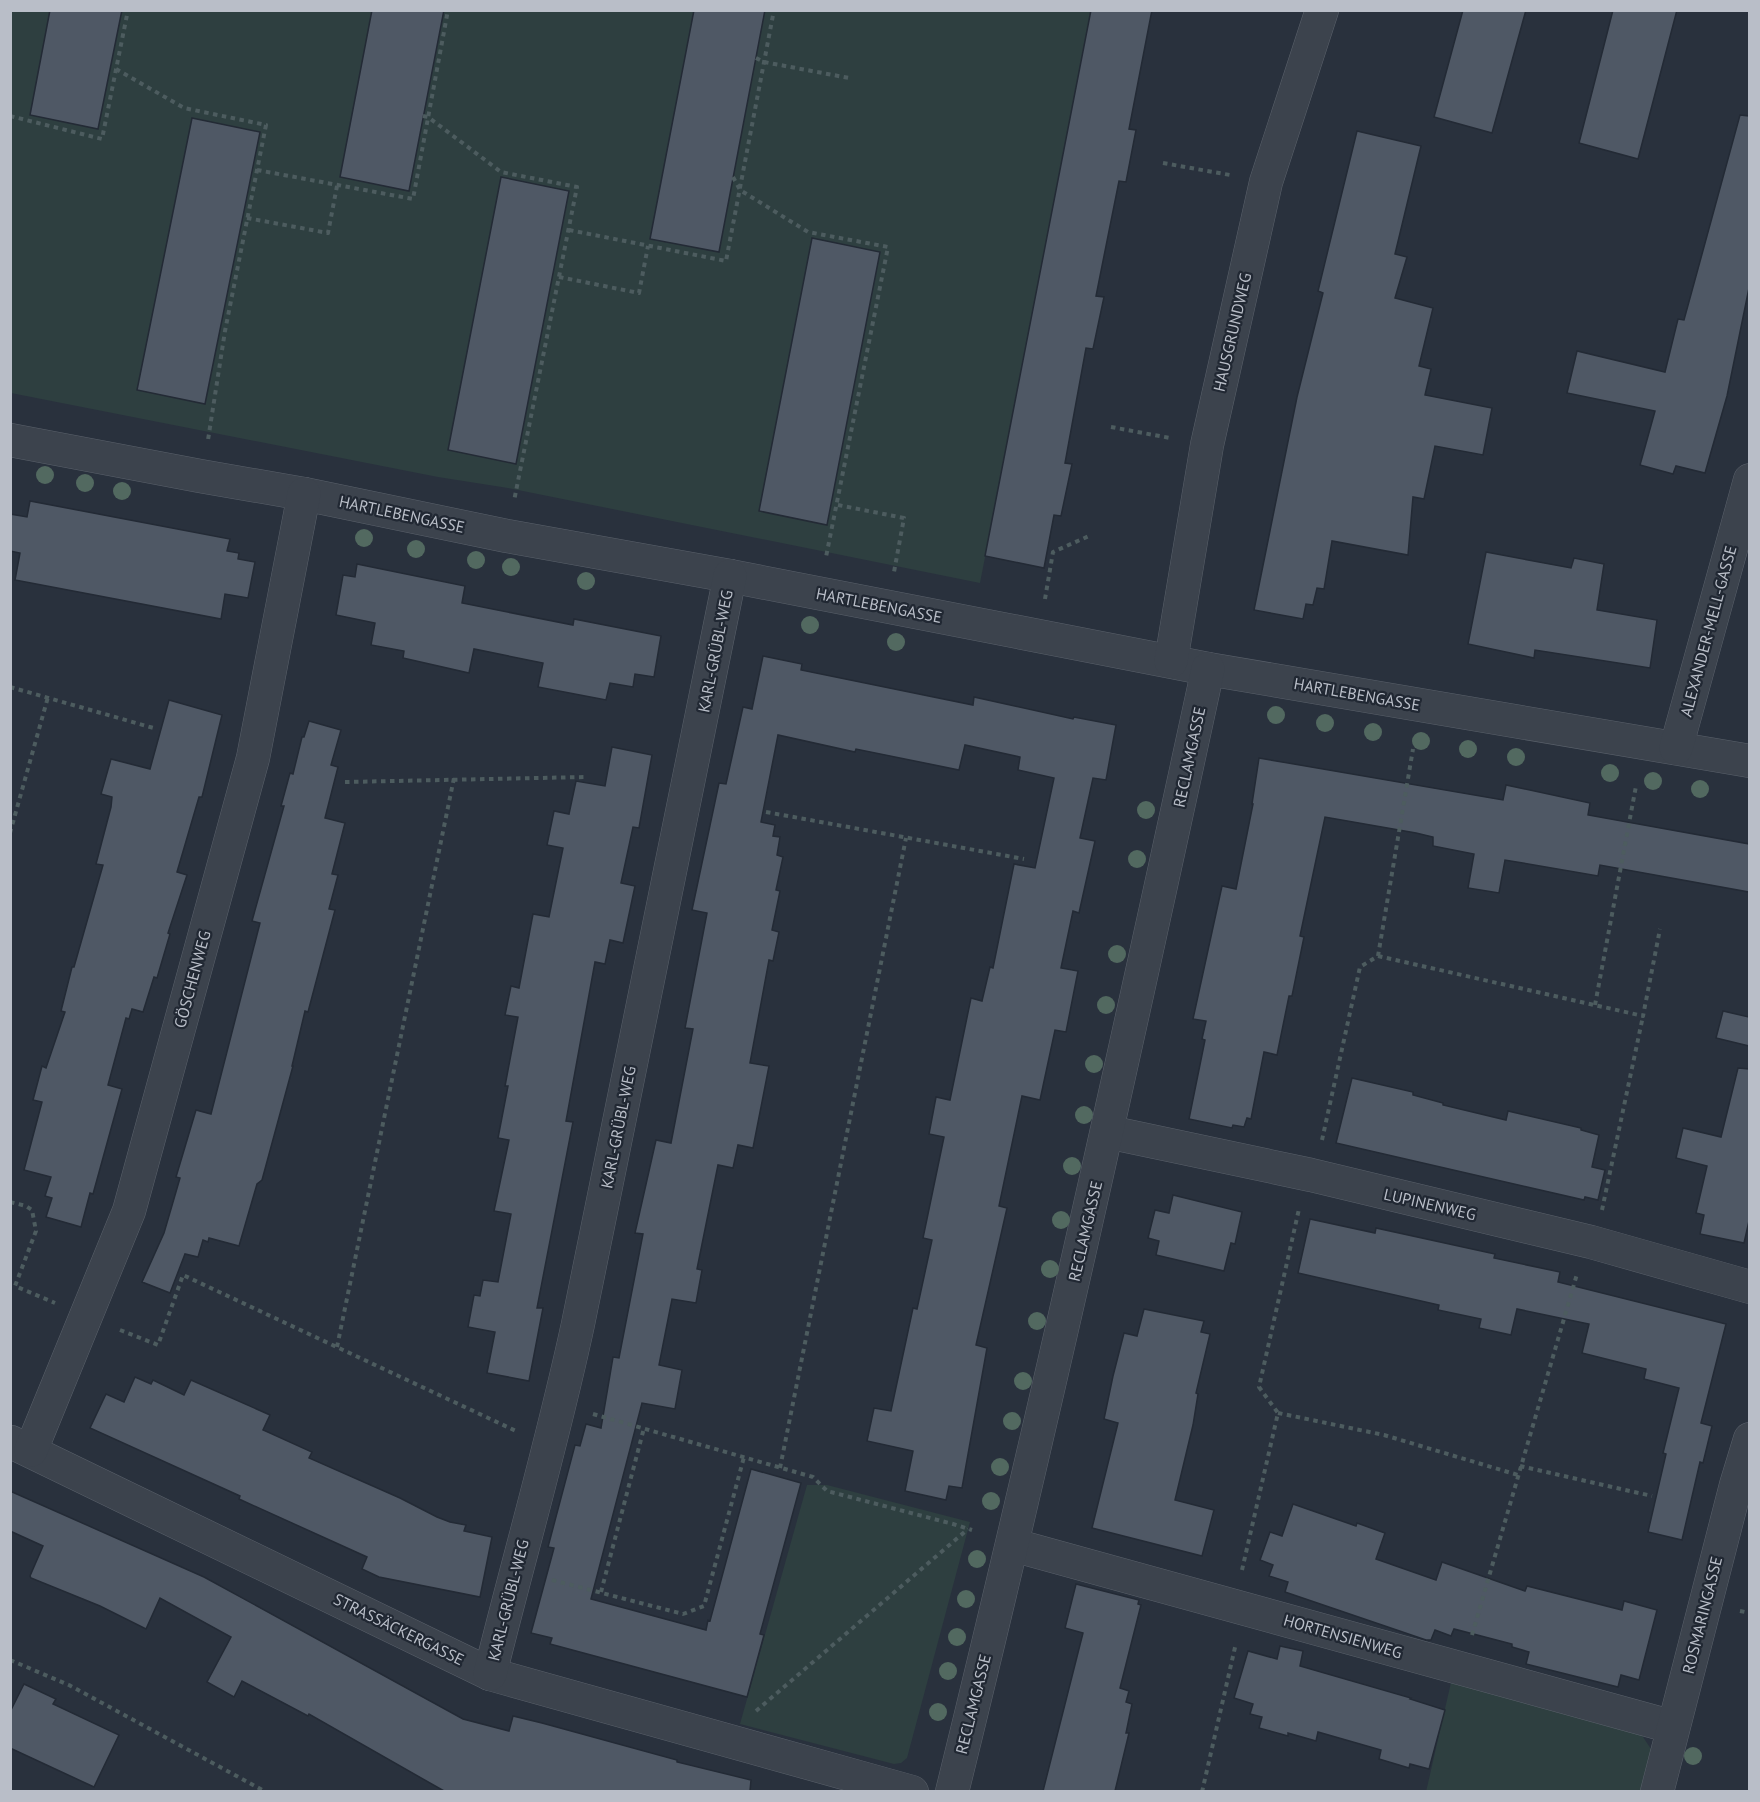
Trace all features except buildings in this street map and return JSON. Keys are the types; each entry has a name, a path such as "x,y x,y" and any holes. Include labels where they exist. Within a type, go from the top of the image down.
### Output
{"street":[{"name":"HAUSGRUNDWEG","path":"1171,661 1207,445 1266,182 1322,10"},
{"name":"HARTLEBENGASSE","path":"10,440 304,494 507,536 730,576 1208,669 1749,761"},
{"name":"ALEXANDER-MELL-GASSE","path":"1676,748 1749,480"},
{"name":"GÖSCHENWEG","path":"21,1446 85,1316 129,1210 252,758 304,494"},
{"name":"KARL-GRÜBL-WEG","path":"490,1674 548,1446 561,1404 730,576"},
{"name":"RECLAMGASSE","path":"952,1791 1108,1132 1208,669"},
{"name":"LUPINENWEG","path":"1108,1132 1311,1175 1591,1242 1749,1287"},
{"name":"ROSMARINGASSE","path":"1657,1791 1749,1439"},
{"name":"STRASSÄCKERGASSE","path":"21,1446 490,1674 912,1791"},
{"name":"HORTENSIENWEG","path":"1012,1545 1673,1727"}],"path":[{"path":"10,116 102,139 128,10"},
{"path":"257,170 413,199 426,117 448,10"},
{"path":"568,230 726,261 774,10"},
{"path":"113,54 119,55"},
{"path":"756,58 764,62 849,78"},
{"path":"116,69 184,108 266,125 223,330 207,438"},
{"path":"426,117 501,172 577,187 507,536"},
{"path":"1163,163 1233,176"},
{"path":"733,177 740,190 808,232 888,247 826,557"},
{"path":"247,218 328,233 337,186"},
{"path":"559,277 639,293 648,246"},
{"path":"554,270 561,271"},
{"path":"864,331 871,332"},
{"path":"530,390 536,391"},
{"path":"1111,427 1170,438"},
{"path":"841,450 848,452"},
{"path":"838,505 904,518 893,570"},
{"path":"1045,599 1053,552 1089,536"},
{"path":"10,687 158,729"},
{"path":"10,833 48,698"},
{"path":"1378,956 1413,749"},
{"path":"345,782 586,777"},
{"path":"337,1347 454,778"},
{"path":"1595,1005 1636,786"},
{"path":"766,812 1024,859"},
{"path":"780,1468 906,838"},
{"path":"1602,1211 1660,929"},
{"path":"1321,1142 1360,967 1378,956 1643,1016"},
{"path":"10,1202 32,1210 36,1231 15,1286 159,1346 183,1275 548,1446"},
{"path":"1300,1208 1258,1387 1278,1413 1384,1435 1518,1475"},
{"path":"1470,1644 1577,1274"},
{"path":"561,1404 813,1477 827,1491 970,1530 756,1711 754,1720"},
{"path":"1242,1572 1278,1413"},
{"path":"601,1592 644,1428"},
{"path":"516,1570 683,1614 704,1606 744,1457"},
{"path":"1520,1466 1652,1496"},
{"path":"1740,1610 1749,1613"},
{"path":"1202,1791 1237,1638"},
{"path":"10,1660 69,1685 266,1791"}],"shaded area":[{"path":"10,11 50,11 30,115 98,129 122,11 372,11 340,177 408,191 444,11 694,11 650,238 718,252 765,11 1091,11 980,583 508,488 438,477 11,393","holes":["192,118 260,132 205,404 137,390","501,178 569,191 516,464 448,450","812,238 880,252 826,525 759,511"]},
{"path":"807,1485 827,1485 970,1522 907,1758 901,1763 894,1764 740,1724"},
{"path":"1452,1678 1635,1725 1653,1752 1643,1791 1426,1792"}]}
